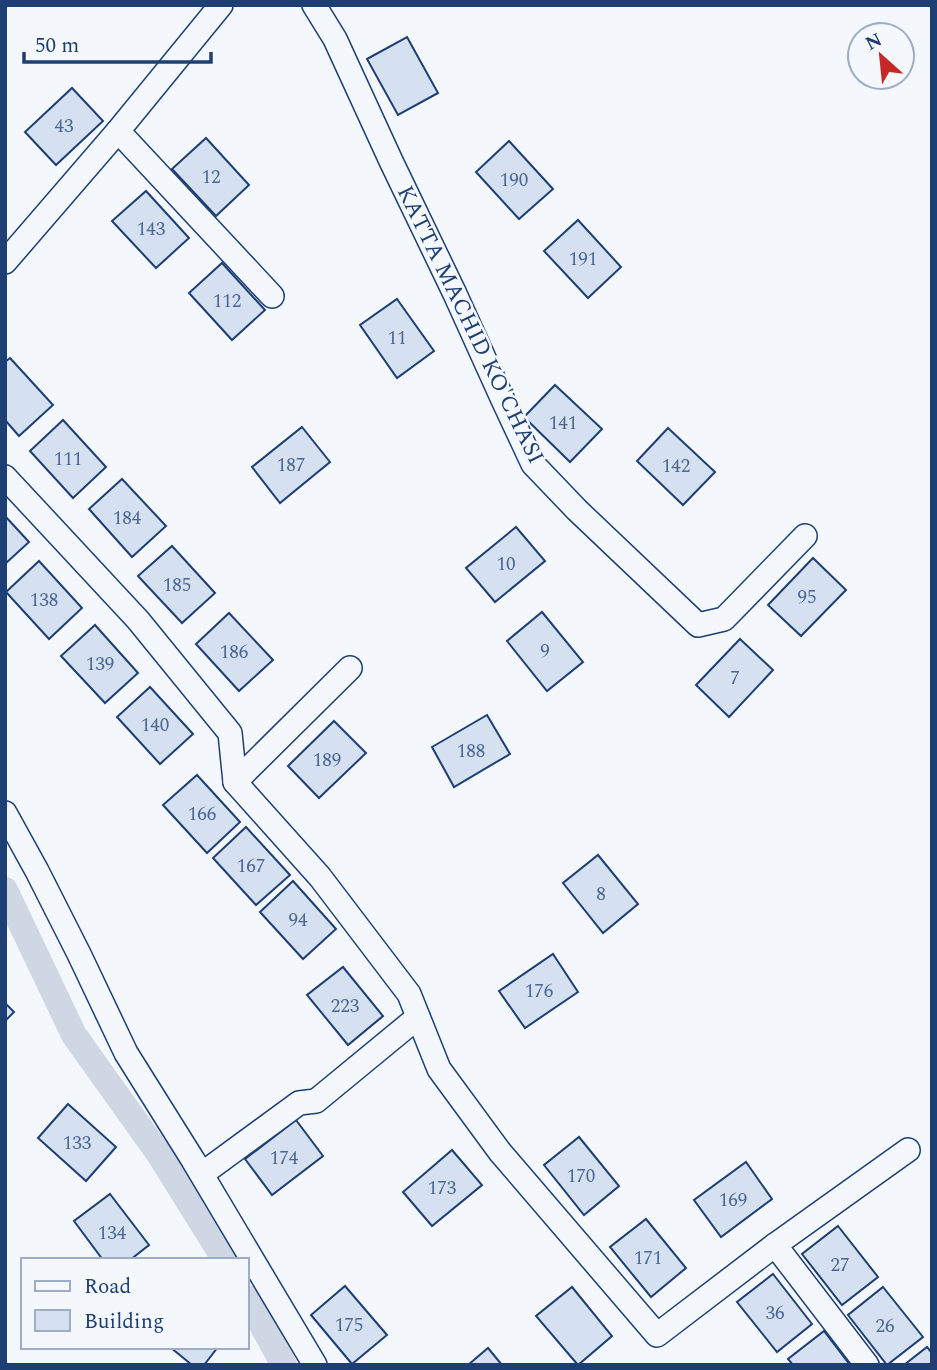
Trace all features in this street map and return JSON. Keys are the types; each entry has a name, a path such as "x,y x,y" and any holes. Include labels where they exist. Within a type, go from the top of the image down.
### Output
{"street":[{"path":"5,262 118,131 221,5"},
{"name":"KATTA MACHID KO'CHASI","path":"314,5 335,39 533,464 577,510 698,625 724,619 804,536"},
{"path":"118,131 272,296"},
{"path":"5,477 138,620 230,733 236,782 320,877 408,993 439,1069 499,1152 657,1335 775,1245 908,1150"},
{"path":"236,782 350,668"},
{"path":"5,813 73,942 126,1053 202,1174 315,1365"},
{"path":"202,1174 299,1103 316,1101 418,1017"},
{"path":"775,1245 867,1365"}],"building":[{"path":"407,37 438,93 398,115 367,59"},
{"path":"72,88 103,121 56,165 25,132"},
{"path":"206,138 249,185 216,216 172,169"},
{"path":"509,141 553,189 519,219 476,172"},
{"path":"146,191 189,238 156,268 112,221"},
{"path":"578,220 621,267 588,298 544,251"},
{"path":"222,263 265,310 232,340 189,293"},
{"path":"397,299 434,351 397,378 360,325"},
{"path":"10,358 53,405 19,436 5,420 5,362"},
{"path":"555,385 602,429 570,462 524,417"},
{"path":"63,420 106,467 73,498 30,451"},
{"path":"302,427 330,462 280,503 252,467"},
{"path":"668,428 715,472 683,505 637,461"},
{"path":"122,479 166,526 132,557 89,509"},
{"path":"5,516 29,542 5,564"},
{"path":"516,527 545,561 495,602 466,568"},
{"path":"172,546 215,593 182,623 138,576"},
{"path":"813,558 846,590 801,636 768,605"},
{"path":"39,561 82,608 49,639 6,592"},
{"path":"542,612 583,662 547,691 507,641"},
{"path":"229,613 273,660 239,691 196,644"},
{"path":"95,625 138,673 105,703 61,656"},
{"path":"740,639 773,670 729,717 696,685"},
{"path":"150,687 193,734 160,764 117,717"},
{"path":"487,715 510,754 454,787 432,747"},
{"path":"334,721 366,753 319,798 288,766"},
{"path":"197,775 240,822 207,853 163,805"},
{"path":"246,827 290,875 256,905 213,858"},
{"path":"598,855 638,904 603,933 563,883"},
{"path":"293,881 336,929 303,959 260,912"},
{"path":"553,954 578,992 525,1028 499,991"},
{"path":"343,967 383,1016 348,1045 307,995"},
{"path":"5,1003 14,1012 5,1021"},
{"path":"68,1104 116,1147 86,1181 38,1138"},
{"path":"296,1120 323,1156 272,1195 245,1159"},
{"path":"579,1137 619,1186 584,1215 544,1165"},
{"path":"452,1150 482,1185 432,1226 403,1192"},
{"path":"746,1162 772,1199 721,1237 694,1200"},
{"path":"110,1194 149,1245 133,1258 102,1258 74,1221"},
{"path":"646,1219 686,1268 651,1297 610,1247"},
{"path":"838,1226 878,1277 842,1305 802,1254"},
{"path":"773,1274 812,1324 777,1352 737,1302"},
{"path":"345,1286 387,1335 352,1364 311,1315"},
{"path":"572,1287 612,1336 578,1365 536,1316"},
{"path":"883,1287 923,1337 887,1365 848,1315"},
{"path":"824,1331 850,1365 793,1365 788,1359"},
{"path":"927,1347 932,1353 932,1365 904,1365"},
{"path":"488,1348 502,1365 468,1365"},
{"path":"172,1349 216,1349 204,1365 192,1365"}],"waterway":[{"path":"5,890 74,1035 159,1154 224,1258"},
{"path":"248,1300 284,1365"}]}
